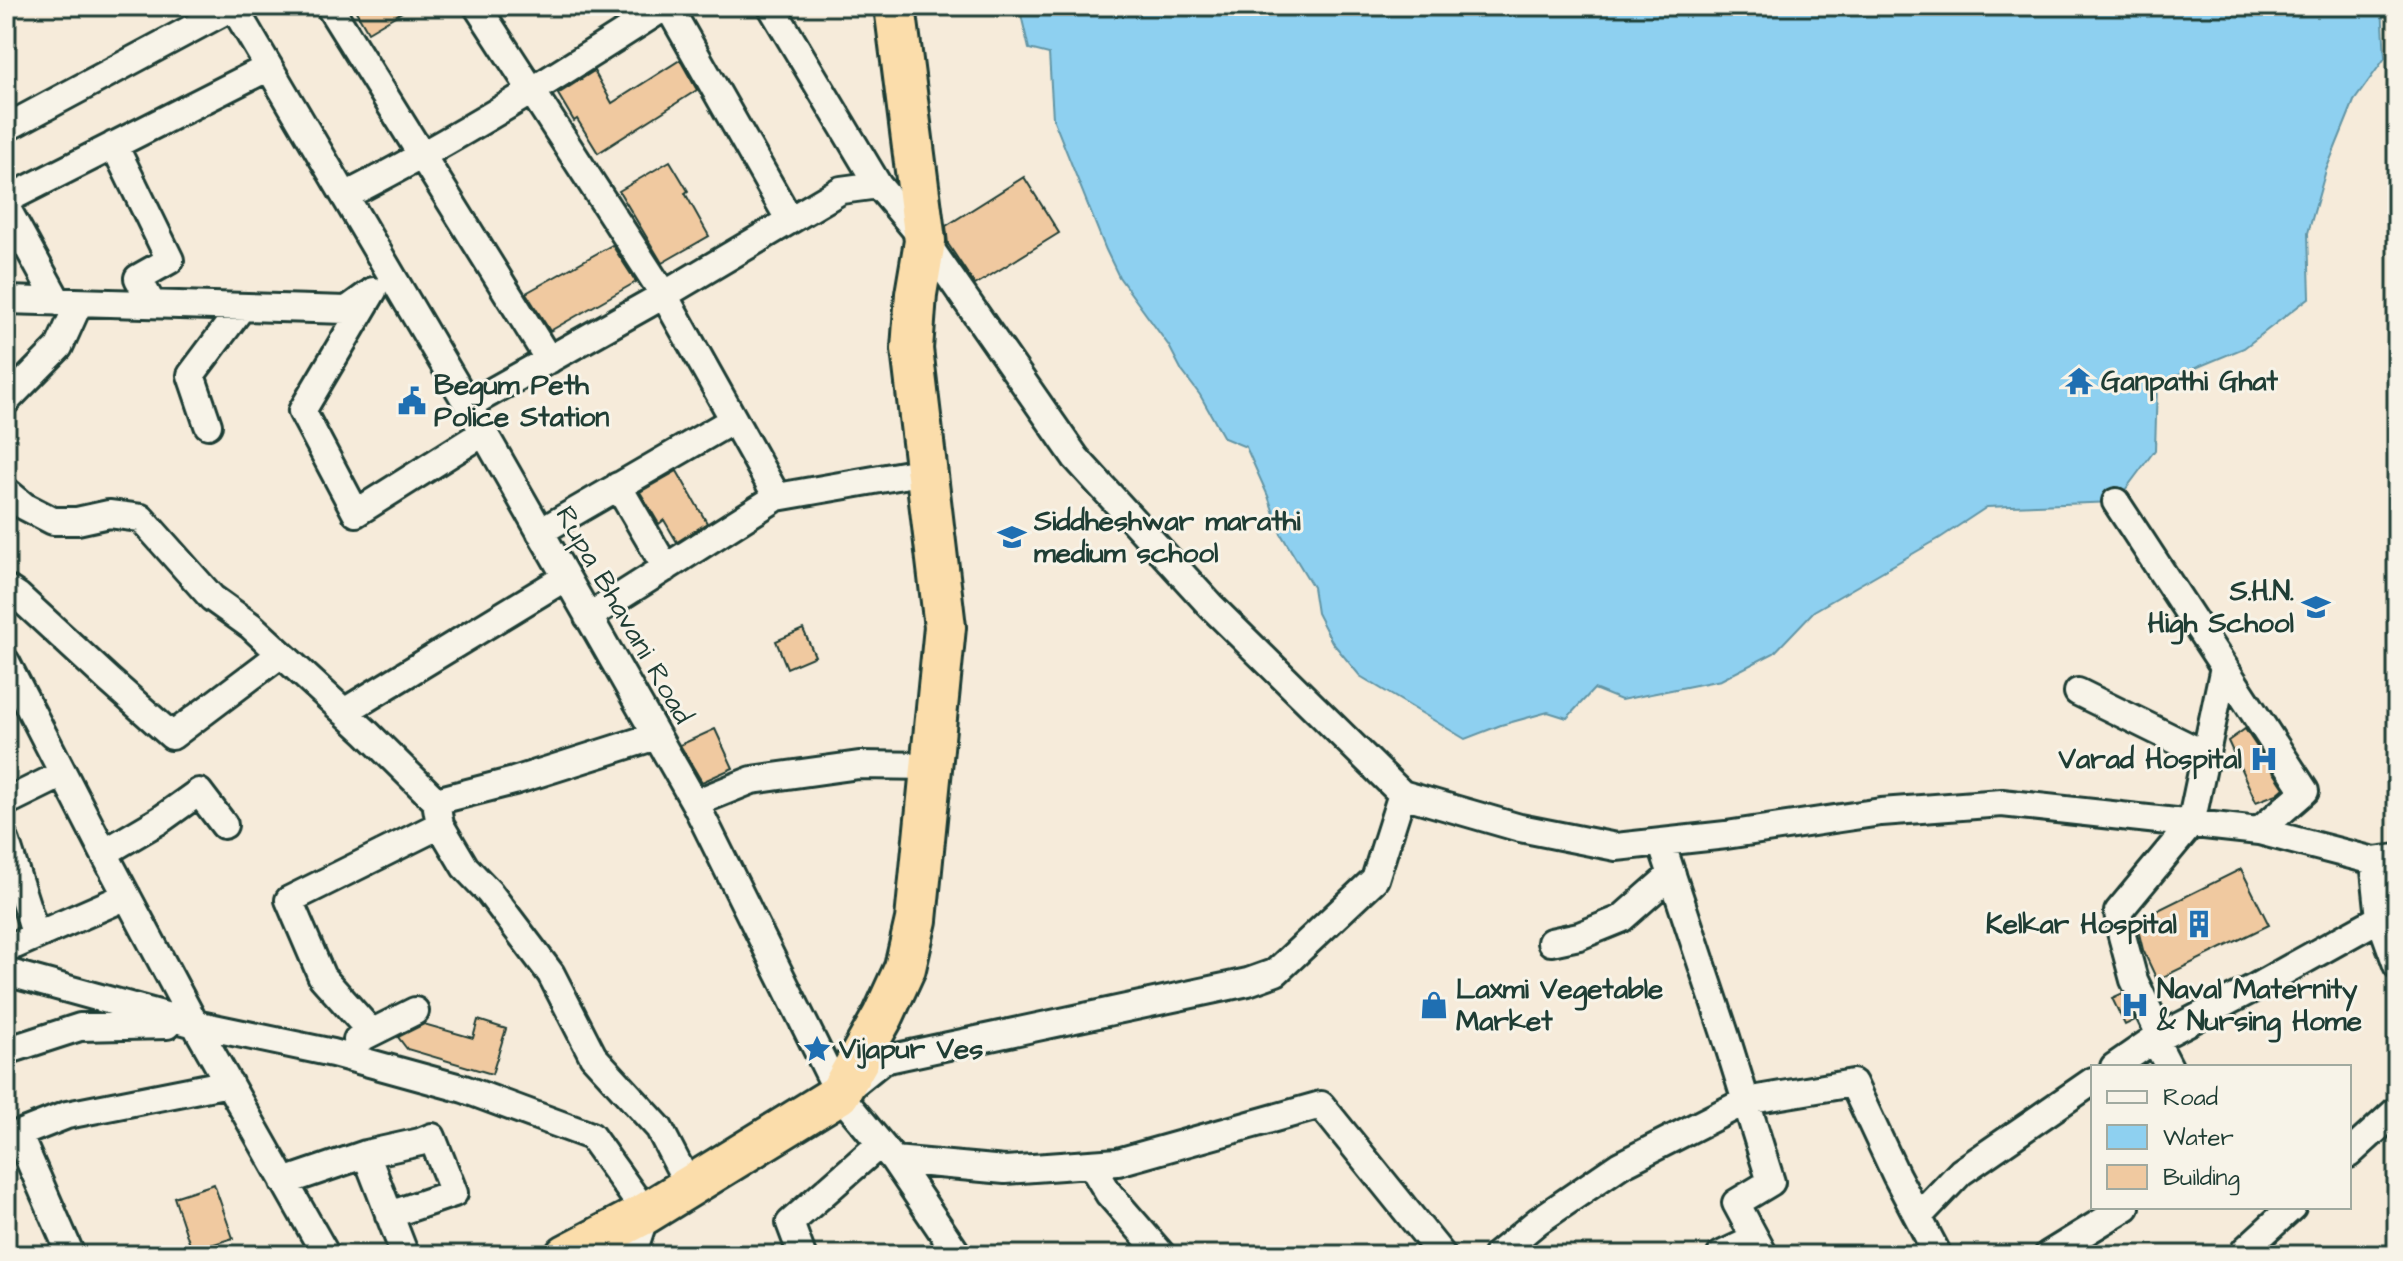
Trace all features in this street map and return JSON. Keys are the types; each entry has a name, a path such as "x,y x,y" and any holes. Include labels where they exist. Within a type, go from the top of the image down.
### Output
{"highway":[{"path":"566,1255 646,1213 839,1094 883,1016 905,968 916,920 945,627 912,349 916,294 925,241 895,6"}],"street":[{"path":"6,128 233,6"},
{"name":"Rupa Bhavani Road","path":"233,6 345,196 384,286 468,405 695,803 839,1094 887,1152 958,1255"},
{"path":"329,6 549,360"},
{"path":"477,6 664,295 777,497"},
{"path":"345,196 424,156 531,93 667,6 789,219"},
{"path":"771,6 878,185 925,241 1076,458 1211,606 1402,794 1520,828 1616,847 1726,835 1881,812 2002,803 2259,831 2386,859 2380,918 2397,965"},
{"path":"6,200 269,67"},
{"path":"114,145 170,260 138,278 152,304"},
{"path":"468,405 664,295 841,190 878,185"},
{"path":"6,207 68,302 59,347 6,401"},
{"path":"6,300 347,310 384,286"},
{"path":"384,286 302,411 356,513 483,433"},
{"path":"208,425 191,375 242,307"},
{"path":"540,532 733,420"},
{"path":"588,617 777,497 926,471"},
{"path":"618,486 666,568"},
{"path":"6,491 24,506 53,521 77,521 109,514 141,518 212,598 251,626 344,712 438,813 465,867 489,892 551,974 593,1056 659,1128 689,1186"},
{"path":"2116,502 2305,791 2259,831"},
{"path":"344,712 566,577"},
{"path":"6,588 172,736 281,654"},
{"path":"6,662 12,691 63,774 195,1024 326,1255"},
{"path":"2168,1065 2134,980 2118,912 2191,824 2224,667"},
{"path":"2078,692 2204,754"},
{"path":"371,1032 322,977 289,900 438,813 514,781 656,736"},
{"path":"695,803 752,780 859,765 932,766"},
{"path":"6,802 63,774"},
{"path":"104,853 160,820 199,792 224,825"},
{"path":"839,1094 883,1060 1248,982 1276,972 1375,879 1402,794"},
{"path":"6,842 26,941 127,896"},
{"path":"1661,842 1771,1182 1736,1203 1760,1247 1721,1255"},
{"path":"1551,942 1579,936 1621,919 1672,874"},
{"path":"2117,1065 2158,1038 2380,918"},
{"path":"6,972 195,1024 333,1053 464,1089 591,1136 646,1213 632,1255"},
{"path":"333,1053 415,1011"},
{"path":"6,1051 80,1027 195,1024"},
{"path":"1918,1217 1961,1172 2091,1082"},
{"path":"71,1255 12,1137 67,1115 229,1083"},
{"path":"1497,1255 1538,1221 1620,1165 1746,1101 1853,1083 1937,1255"},
{"path":"802,1255 790,1223 887,1152 1005,1170 1118,1162 1321,1105 1442,1255"},
{"path":"2351,1152 2397,1110"},
{"path":"284,1182 366,1154 432,1137 454,1193 389,1215"},
{"path":"366,1154 405,1255"},
{"path":"1091,1164 1109,1194 1162,1255"},
{"path":"2048,1255 2123,1209"},
{"path":"2244,1255 2278,1212"}],"water":[{"path":"1019,6 2382,6 2385,58 2354,101 2326,170 2308,233 2310,297 2244,348 2157,384 2155,450 2116,502 1987,507 1814,611 1774,653 1721,680 1621,700 1594,689 1567,718 1548,712 1465,739 1360,676 1332,642 1317,613 1313,587 1281,534 1246,447 1224,438 1169,346 1119,277 1053,118 1049,54 1029,49"}],"building":[{"path":"353,6 412,6 368,32"},
{"path":"680,60 697,90 598,153 558,94 594,71 612,103"},
{"path":"670,161 709,236 662,263 619,191"},
{"path":"1024,177 1059,233 975,285 948,244 946,226"},
{"path":"612,245 636,282 550,331 526,293"},
{"path":"677,471 707,523 677,542 664,520 659,524 640,492"},
{"path":"803,629 815,656 787,668 776,641"},
{"path":"715,729 733,768 702,782 680,745"},
{"path":"2245,729 2284,788 2256,802 2228,741"},
{"name":"Kelkar Hospital","path":"2241,869 2269,925 2157,980 2143,950 2136,921"},
{"path":"2123,993 2135,1020 2125,1025 2112,998"},
{"path":"478,1020 506,1029 492,1074 407,1049 398,1037 424,1024 473,1038"},
{"path":"214,1184 233,1238 192,1251 174,1197"}],"place":[{"name":"Ganpathi Ghat","path":"2079,381"},
{"name":"Begum Peth Police Station","path":"412,401"},
{"name":"Siddheshwar marathi medium school","path":"1012,537"},
{"name":"S.H.N. High School","path":"2316,607"},
{"name":"Varad Hospital","path":"2264,759"},
{"name":"Kelkar Hospital","path":"2199,924"},
{"name":"Laxmi Vegetable Market","path":"1434,1005"},
{"name":"Naval Maternity & Nursing Home","path":"2135,1005"},
{"name":"Vijapur Ves","path":"817,1049"}]}
